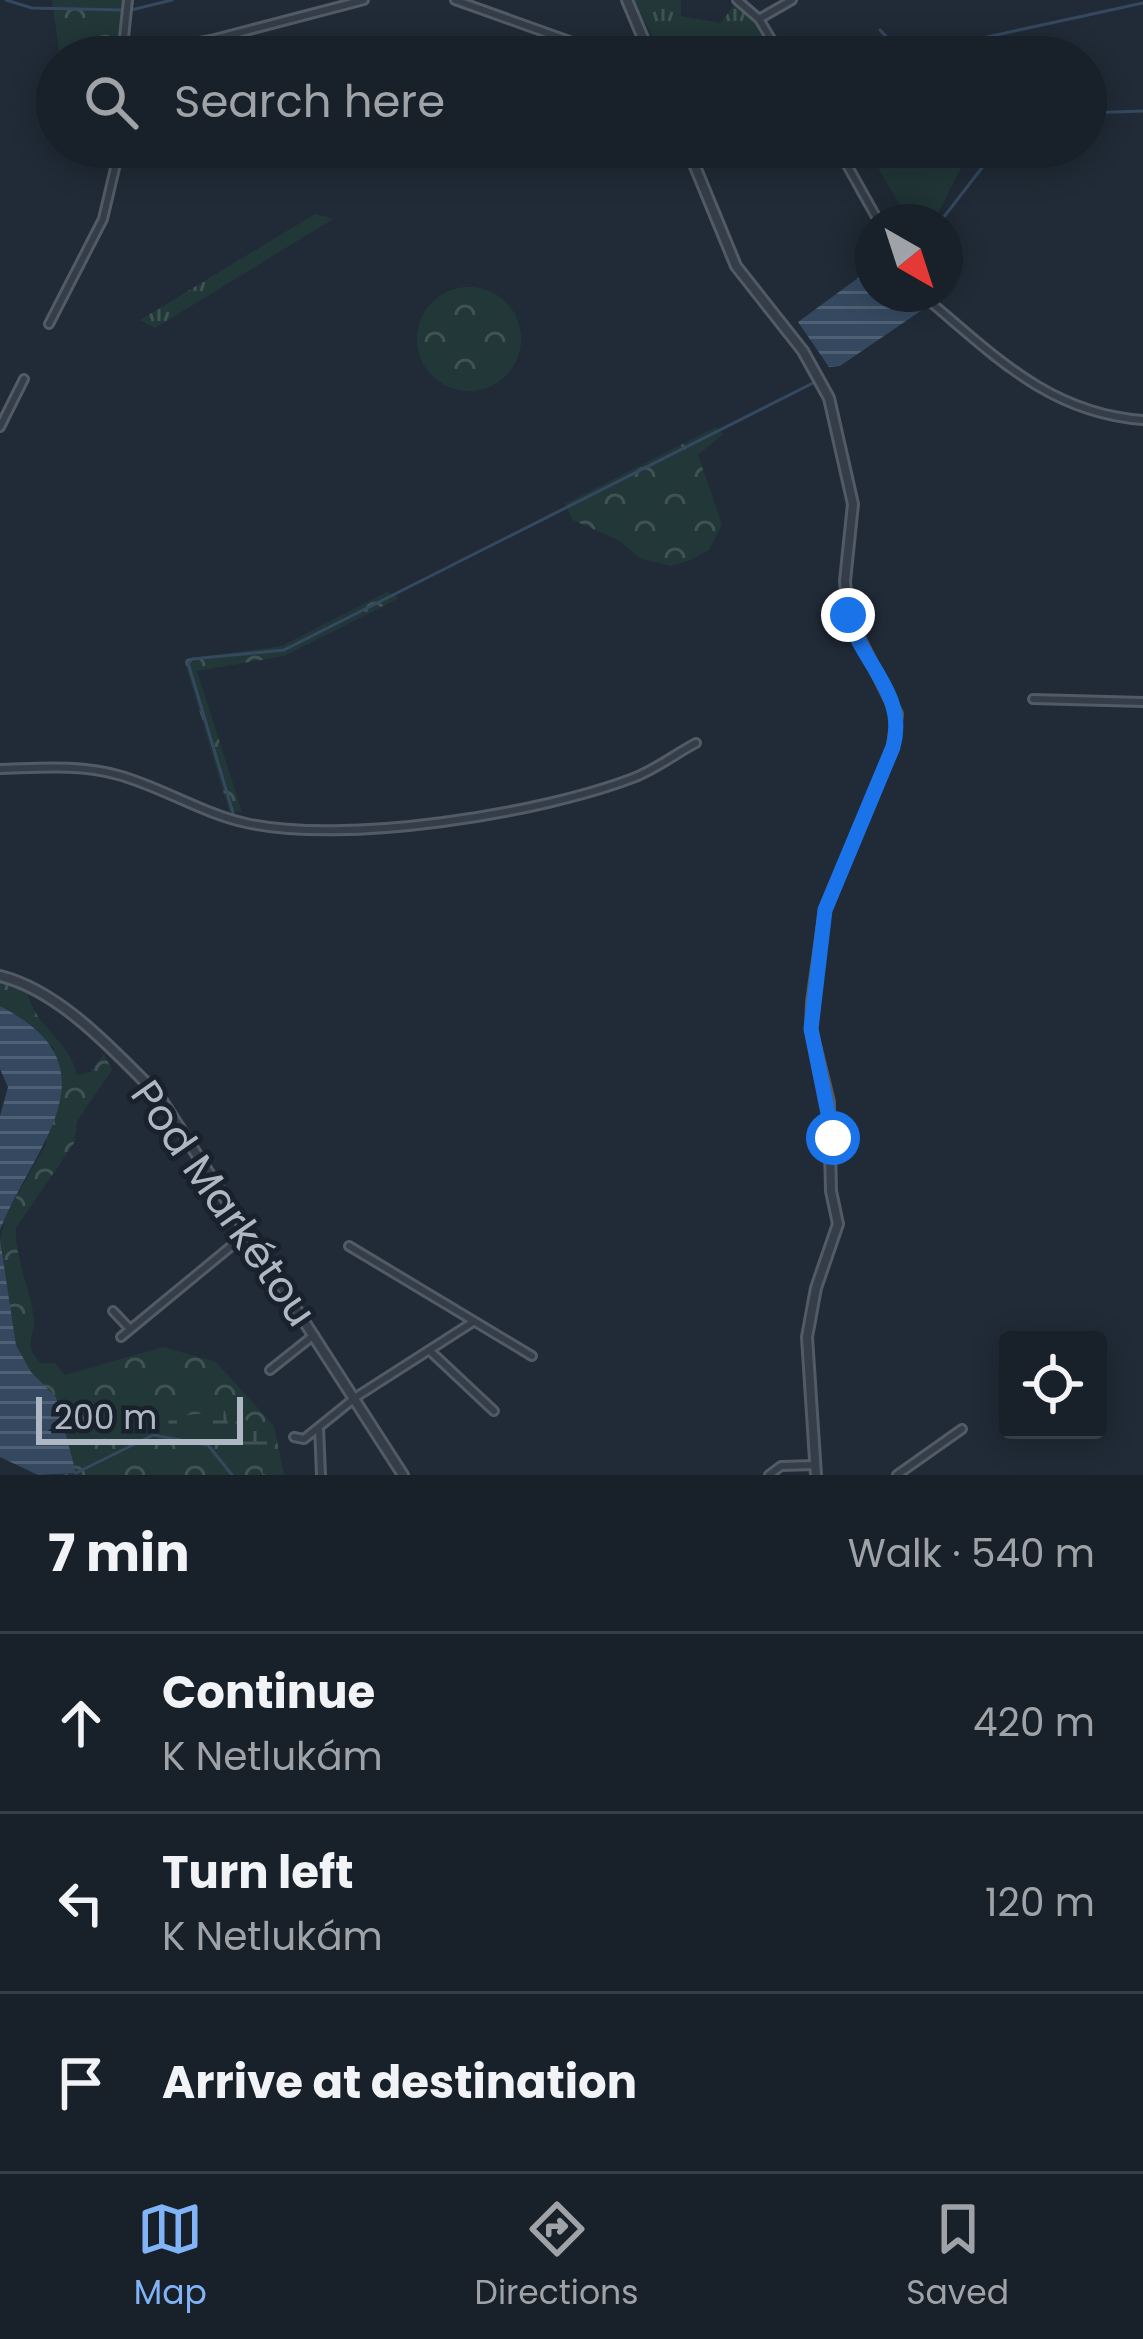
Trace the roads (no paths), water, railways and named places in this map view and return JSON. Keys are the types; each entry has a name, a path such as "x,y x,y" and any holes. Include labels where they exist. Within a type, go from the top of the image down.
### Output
{"street":[{"path":"124,36 128,0"},
{"path":"213,36 364,0"},
{"path":"455,0 555,36"},
{"path":"627,0 642,36"},
{"path":"737,0 759,19 768,36"},
{"path":"759,19 792,0"},
{"path":"49,324 103,219 115,168"},
{"path":"696,168 736,266 803,351 829,398 853,504 845,581 848,615 860,649 891,693 897,714 893,747 825,910 812,1002 811,1029 831,1120 831,1191 838,1231 816,1288 807,1337 816,1470 781,1466 769,1475"},
{"path":"848,168 869,204"},
{"path":"942,312 1062,402 1082,412 1143,420"},
{"path":"0,427 25,379"},
{"path":"1033,699 1143,702"},
{"path":"0,769 60,766 118,775 246,823 321,830 451,818 590,791 645,774 696,742"},
{"name":"Pod Markétou","path":"0,976 40,992 115,1052 159,1096 404,1475"},
{"path":"121,1337 249,1232"},
{"path":"349,1246 532,1356"},
{"path":"113,1311 130,1329"},
{"path":"294,1437 304,1438 356,1397 473,1322"},
{"path":"270,1370 315,1334"},
{"path":"429,1350 494,1411"},
{"path":"320,1427 321,1475"},
{"path":"897,1475 962,1429"}],"water":[{"path":"855,280 855,312 919,312 840,366 829,367 798,322"},
{"path":"0,1006 36,1030 56,1055 62,1082 58,1110 46,1139 0,1230 0,1116 8,1087 0,1069"},
{"path":"0,1239 16,1345 31,1372 56,1397 76,1473 38,1475 0,1457"}],"waterway":[{"path":"6,0 32,8 123,10"},
{"path":"131,10 172,0"},
{"path":"744,0 759,13"},
{"path":"991,36 1143,3"},
{"path":"880,30 886,36"},
{"path":"1107,112 1143,111"},
{"path":"954,204 982,168"},
{"path":"234,816 188,663 192,659 284,650 815,382"},
{"path":"76,1473 153,1435 208,1445 232,1475"}]}
